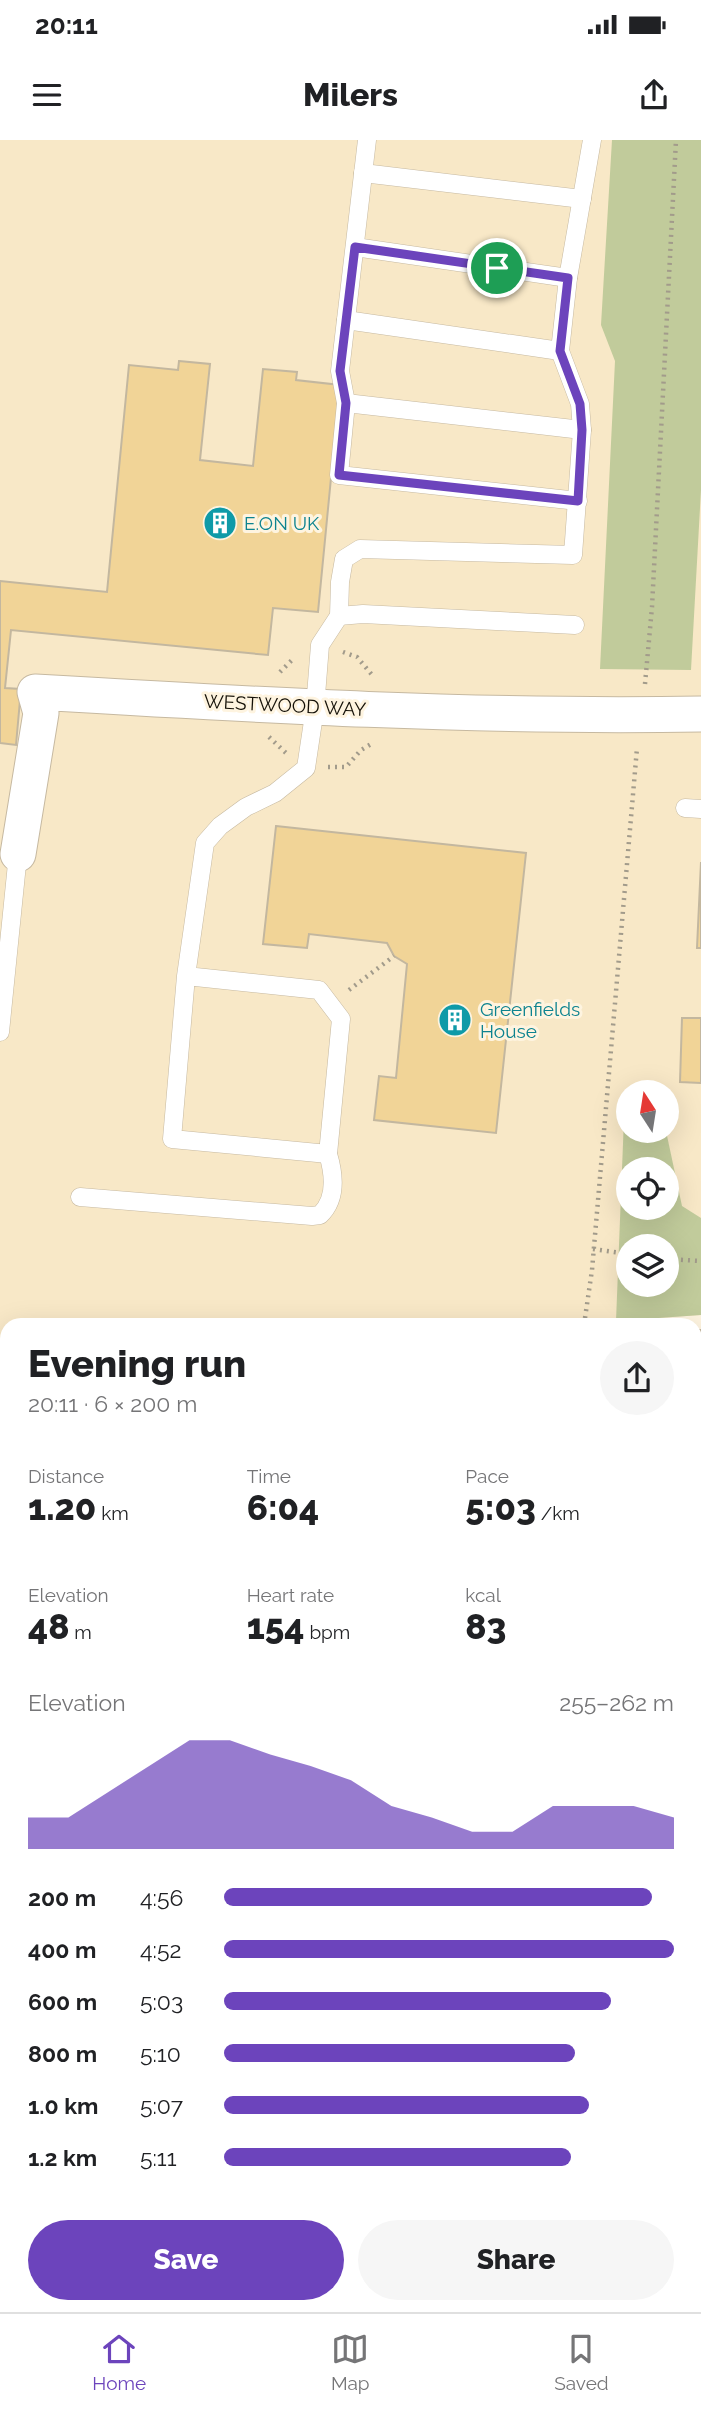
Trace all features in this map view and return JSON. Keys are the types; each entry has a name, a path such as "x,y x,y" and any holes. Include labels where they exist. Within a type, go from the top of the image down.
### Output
{"street":[{"name":"WESTWOOD WAY","path":"18,854 41,713 35,692 315,708 701,714"}],"lane":[{"path":"367,140 340,371 346,403 339,475 578,501"},
{"path":"328,1154 172,1139 186,976 205,843 220,825 246,807 275,793 306,768 315,708 320,645 339,616 344,559 360,550 573,555 582,430 580,404 560,351 568,278 592,140"},
{"path":"363,173 582,199"},
{"path":"355,247 568,278"},
{"path":"346,320 560,351"},
{"path":"346,403 582,430"},
{"path":"339,616 363,614 575,625"},
{"path":"0,1032 18,854"},
{"path":"80,1197 312,1216 320,1215 329,1203 333,1179 328,1154 341,1019 332,1004 319,990 186,976"}],"path":[{"path":"585,1318 638,739 637,715 644,687 652,607 676,140"},
{"path":"332,1004 394,956"},
{"path":"593,1249 616,1252"},
{"path":"679,1260 701,1261"}],"shaded area":[{"path":"0,140 701,140 701,1315 658,1318 0,1318"}],"green space":[{"path":"612,140 701,140 701,490 691,670 600,669 615,361 601,325"},
{"path":"623,1143 669,1143 672,1157 622,1157"},
{"path":"679,1192 682,1206 701,1218 701,1315 616,1318 617,1297 679,1297 679,1234 619,1234 620,1220 679,1220"}],"building":[{"name":"E.ON UK","path":"179,361 210,364 200,460 253,466 263,369 297,372 296,380 340,385 318,612 273,608 268,655 11,630 5,688 21,689 16,745 0,743 0,581 107,592 129,365 178,370"},
{"name":"Greenfields House","path":"276,826 526,853 496,1133 374,1120 379,1076 396,1078 407,964 394,956 387,943 309,934 307,948 263,944"},
{"path":"701,862 701,948 697,948"},
{"path":"682,1018 701,1018 701,1083 680,1082"}],"place":[{"name":"E.ON UK","path":"220,523"},
{"name":"Greenfields House","path":"455,1020"}],"route":[{"path":"355,247 497,268 568,278 560,351 580,404 582,430 578,501 339,475 346,403 340,371 355,247"}]}
